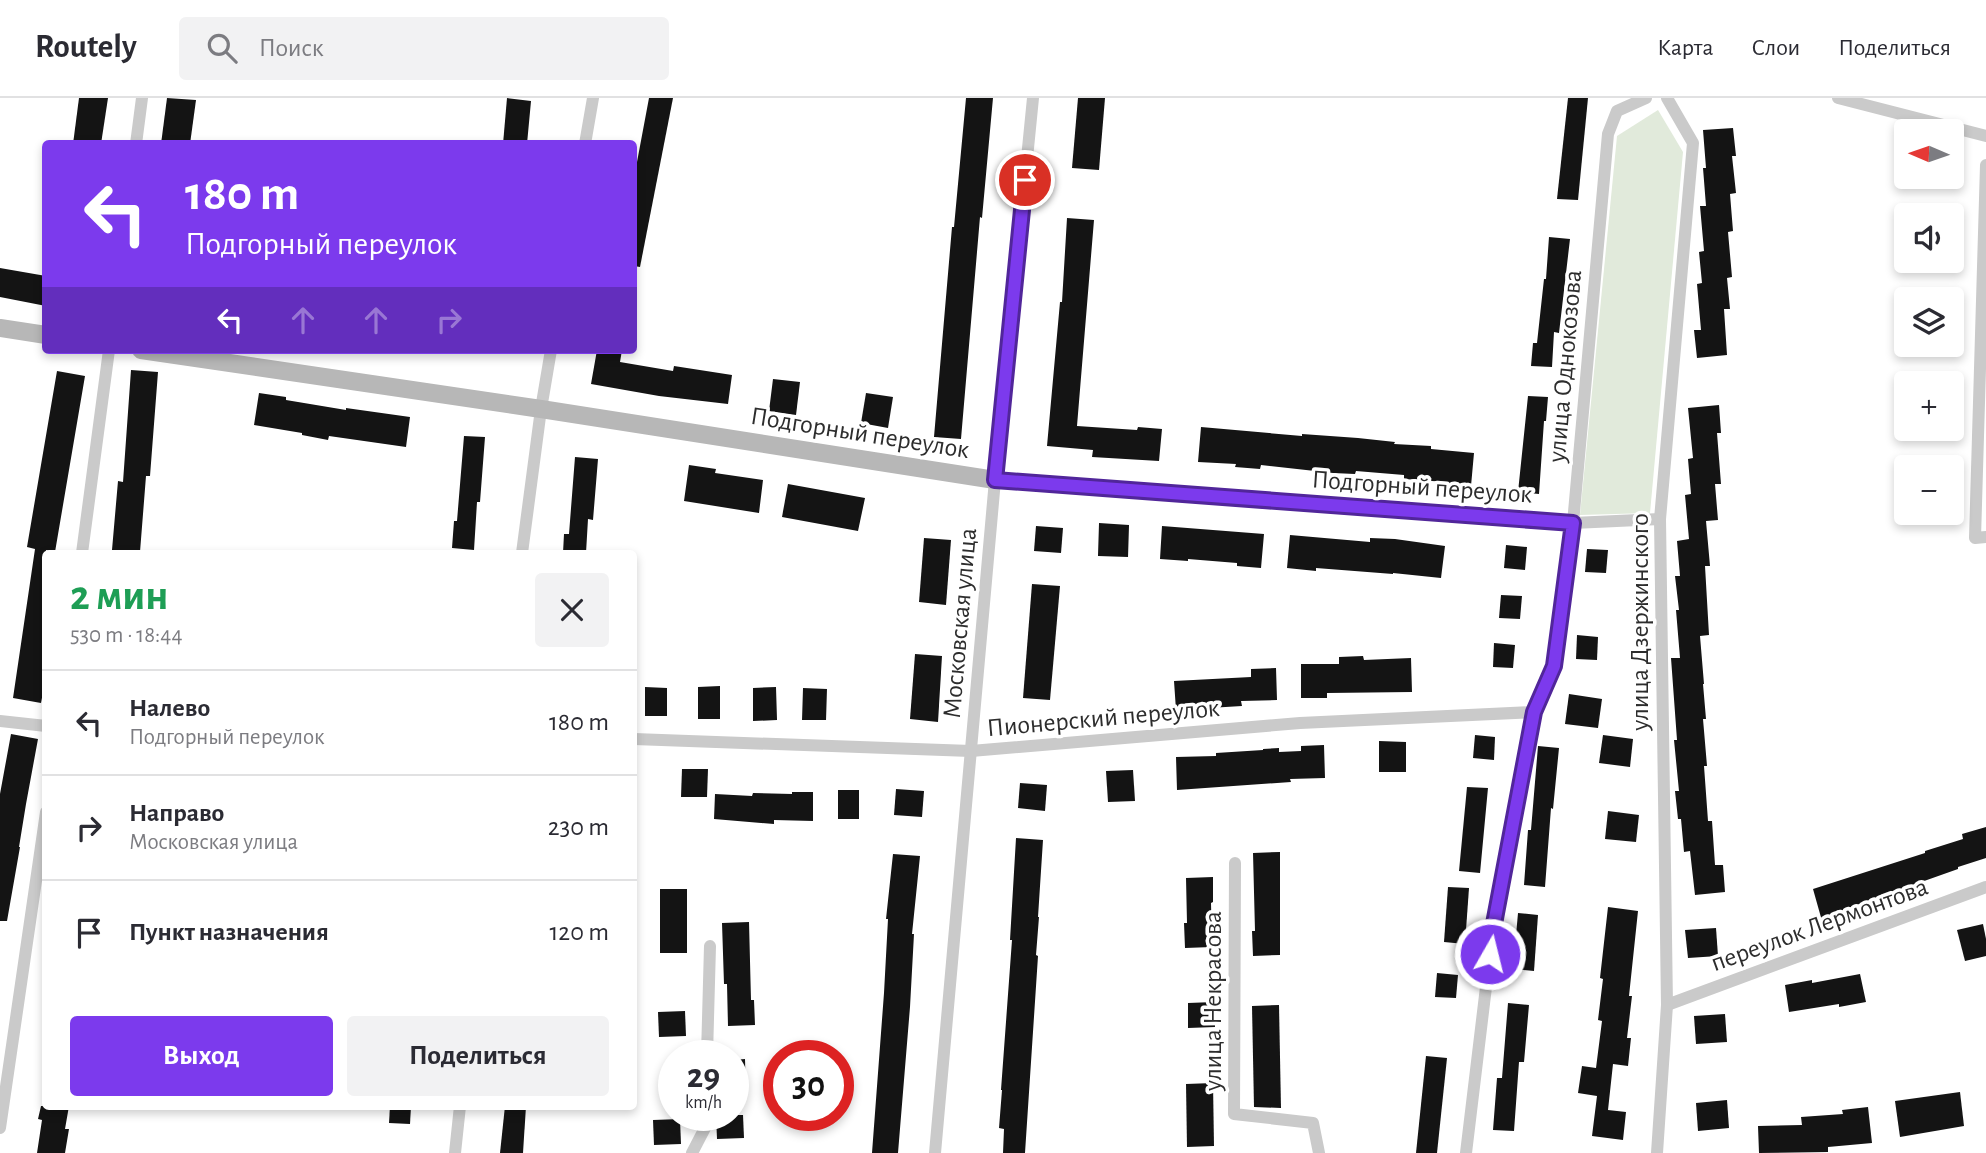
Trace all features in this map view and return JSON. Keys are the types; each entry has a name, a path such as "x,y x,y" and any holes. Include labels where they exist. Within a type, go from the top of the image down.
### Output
{"main road":[{"path":"0,328 42,334"},
{"name":"Подгорный переулок","path":"168,354 995,480"}],"street":[{"path":"137,140 142,98"},
{"path":"586,140 593,98"},
{"name":"Московская улица","path":"935,1153 995,480 1033,98"},
{"name":"улица Однокозова","path":"1466,1153 1493,929 1534,712 1554,666 1573,523 1608,134 1617,111 1646,98"},
{"name":"улица Дзержинского","path":"1657,1153 1667,1005 1660,519 1693,143 1667,98"},
{"path":"1838,98 1986,136"},
{"path":"1986,165 1975,538 1986,537"},
{"path":"82,550 108,354"},
{"path":"522,550 550,354"},
{"name":"Подгорный переулок","path":"995,480 1573,523 1660,519"},
{"name":"Пионерский переулок","path":"637,739 971,751 1300,723 1534,712"},
{"path":"0,721 42,726"},
{"path":"0,1128 42,839"},
{"name":"улица Некрасова","path":"1235,863 1234,1114 1313,1123 1319,1153"},
{"name":"переулок Лермонтова","path":"1667,1005 1986,887"},
{"path":"708,1040 710,946"},
{"path":"455,1153 460,1110"},
{"path":"692,1153 703,1131"}],"green space":[{"path":"1658,110 1683,152 1650,513 1580,515 1617,136"}],"building":[{"path":"79,98 108,98 102,140 74,140"},
{"path":"167,98 196,100 191,140 162,140"},
{"path":"507,98 531,101 527,140 503,140"},
{"path":"649,98 673,98 640,267 637,266 637,162"},
{"path":"966,98 993,98 961,439 934,437"},
{"path":"1078,98 1105,98 1099,170 1072,168"},
{"path":"1568,98 1588,98 1578,200 1557,199"},
{"path":"1733,128 1736,156 1732,156 1736,193 1730,194 1733,231 1728,232 1732,277 1727,278 1730,309 1724,309 1727,355 1697,358 1694,330 1701,330 1697,284 1702,283 1699,252 1704,251 1700,206 1706,206 1703,130"},
{"path":"1067,218 1094,220 1077,426 1162,429 1159,461 1092,457 1093,450 1047,446 1062,302"},
{"path":"1549,237 1570,239 1559,333 1554,332 1552,367 1531,366 1546,279"},
{"path":"0,268 42,275 42,305 0,297"},
{"path":"596,354 621,354 620,362 673,371 674,366 732,375 728,404 591,384"},
{"path":"131,370 158,372 150,476 146,476 140,550 112,550 118,481 123,482"},
{"path":"57,371 85,376 55,550 42,550 41,703 13,698 35,549 27,547"},
{"path":"773,379 800,382 796,415 769,411"},
{"path":"259,393 346,410 410,417 406,447 329,436 328,440 254,425"},
{"path":"866,393 893,397 888,428 861,423"},
{"path":"1528,396 1548,397 1539,494 1518,492"},
{"path":"1719,405 1721,433 1717,433 1721,484 1715,484 1718,520 1706,521 1710,566 1705,566 1709,635 1700,636 1706,719 1703,719 1708,821 1712,821 1715,865 1723,865 1725,892 1695,895 1690,851 1684,852 1675,791 1679,791 1671,658 1680,658 1675,576 1680,576 1677,541 1689,539 1685,495 1691,494 1688,459 1693,458 1688,408"},
{"path":"1201,427 1358,438 1474,453 1471,486 1404,479 1404,475 1356,471 1355,474 1333,473 1261,465 1260,469 1235,467 1236,464 1198,462"},
{"path":"464,436 485,437 474,550 452,548"},
{"path":"575,457 598,459 593,520 588,519 586,550 563,550 564,534 569,534"},
{"path":"689,465 716,469 715,473 763,480 759,513 684,501"},
{"path":"788,484 865,498 858,531 782,517"},
{"path":"1099,523 1129,525 1128,557 1098,556"},
{"path":"1036,526 1063,528 1061,553 1034,551"},
{"path":"1162,526 1264,534 1261,568 1237,566 1237,563 1160,559"},
{"path":"1290,535 1370,542 1370,538 1395,539 1445,546 1441,578 1287,568"},
{"path":"924,538 951,540 946,605 919,602"},
{"path":"1506,545 1527,547 1525,570 1504,568"},
{"path":"1587,549 1608,550 1606,573 1585,572"},
{"path":"1032,584 1060,586 1050,700 1023,698"},
{"path":"1501,595 1522,596 1520,619 1499,618"},
{"path":"1577,635 1598,637 1597,660 1576,659"},
{"path":"1494,643 1515,645 1513,668 1493,667"},
{"path":"915,654 942,656 938,722 910,719"},
{"path":"1363,656 1364,660 1411,658 1412,692 1327,693 1327,698 1301,698 1301,664 1339,664 1339,657"},
{"path":"1276,668 1277,700 1241,701 1242,706 1176,710 1174,681 1251,677 1251,669"},
{"path":"720,686 720,719 698,719 698,687"},
{"path":"645,687 667,688 667,716 645,716"},
{"path":"776,687 777,720 753,721 753,688"},
{"path":"803,688 827,689 826,720 802,720"},
{"path":"1569,694 1602,699 1598,728 1565,724"},
{"path":"11,734 38,739 7,921 0,921 0,794"},
{"path":"1475,735 1495,737 1494,760 1473,758"},
{"path":"1603,735 1633,739 1630,767 1599,763"},
{"path":"1379,741 1406,742 1406,772 1379,772"},
{"path":"1324,745 1325,778 1177,790 1176,757 1216,756 1216,753 1279,748 1279,752 1301,751 1301,746"},
{"path":"1538,746 1559,748 1545,887 1524,885"},
{"path":"682,769 708,769 707,797 681,797"},
{"path":"1133,770 1135,801 1108,802 1106,771"},
{"path":"1020,783 1047,785 1045,811 1018,808"},
{"path":"1467,787 1488,788 1480,873 1459,871"},
{"path":"896,789 924,791 922,817 894,815"},
{"path":"838,790 859,790 859,819 838,819"},
{"path":"813,792 813,821 774,820 774,824 714,819 715,794 752,796 753,793"},
{"path":"1608,811 1639,815 1636,842 1605,839"},
{"path":"1986,827 1986,858 1848,908 1849,913 1822,921 1813,889 1925,853 1963,839 1962,834"},
{"path":"1016,838 1043,840 1025,1153 1003,1153 1004,1129 999,1128"},
{"path":"1280,852 1280,955 1253,956 1253,853"},
{"path":"893,854 920,856 912,934 910,1007 898,1153 872,1153 884,993 886,919"},
{"path":"1213,877 1212,947 1185,948 1186,878"},
{"path":"1448,887 1469,888 1465,944 1444,942"},
{"path":"660,889 687,889 687,953 660,953"},
{"path":"1608,907 1638,911 1629,996 1632,996 1627,1038 1631,1038 1628,1066 1613,1064 1608,1110 1626,1112 1623,1140 1592,1136 1597,1096 1578,1093 1582,1066 1596,1068 1602,1021 1598,1020 1603,979 1600,978"},
{"path":"1518,913 1538,915 1534,971 1513,969"},
{"path":"749,922 751,1000 754,1000 755,1025 728,1026 722,923"},
{"path":"1983,924 1986,956 1965,961 1957,930"},
{"path":"1716,928 1718,956 1688,958 1685,930"},
{"path":"1437,973 1458,975 1456,998 1435,997"},
{"path":"1860,974 1866,1002 1789,1012 1785,985"},
{"path":"1214,1002 1215,1027 1188,1028 1188,1003"},
{"path":"1508,1003 1529,1005 1524,1062 1519,1062 1514,1131 1493,1130 1497,1078 1502,1078"},
{"path":"1279,1005 1281,1108 1254,1107 1252,1006"},
{"path":"685,1011 686,1036 659,1037 658,1012"},
{"path":"1725,1014 1727,1042 1696,1044 1694,1016"},
{"path":"1426,1056 1447,1058 1437,1153 1416,1153"},
{"path":"1213,1083 1214,1146 1187,1147 1186,1084"},
{"path":"1960,1092 1964,1126 1900,1137 1895,1101"},
{"path":"1727,1100 1729,1128 1698,1131 1696,1103"},
{"path":"41,1106 42,1110 68,1110 65,1129 69,1129 65,1153 37,1153 42,1120 38,1119"},
{"path":"1868,1107 1872,1143 1828,1147 1828,1152 1759,1153 1758,1126 1802,1125 1801,1117 1843,1114 1842,1110"},
{"path":"390,1110 411,1110 410,1124 389,1123"},
{"path":"505,1110 526,1110 523,1153 500,1153"},
{"path":"653,1120 658,1120 658,1131 680,1131 681,1144 654,1145"},
{"path":"717,1131 744,1131 744,1138 717,1139"}],"route":[{"path":"1025,180 995,480 1573,523 1554,666 1534,712 1490,954"}]}
